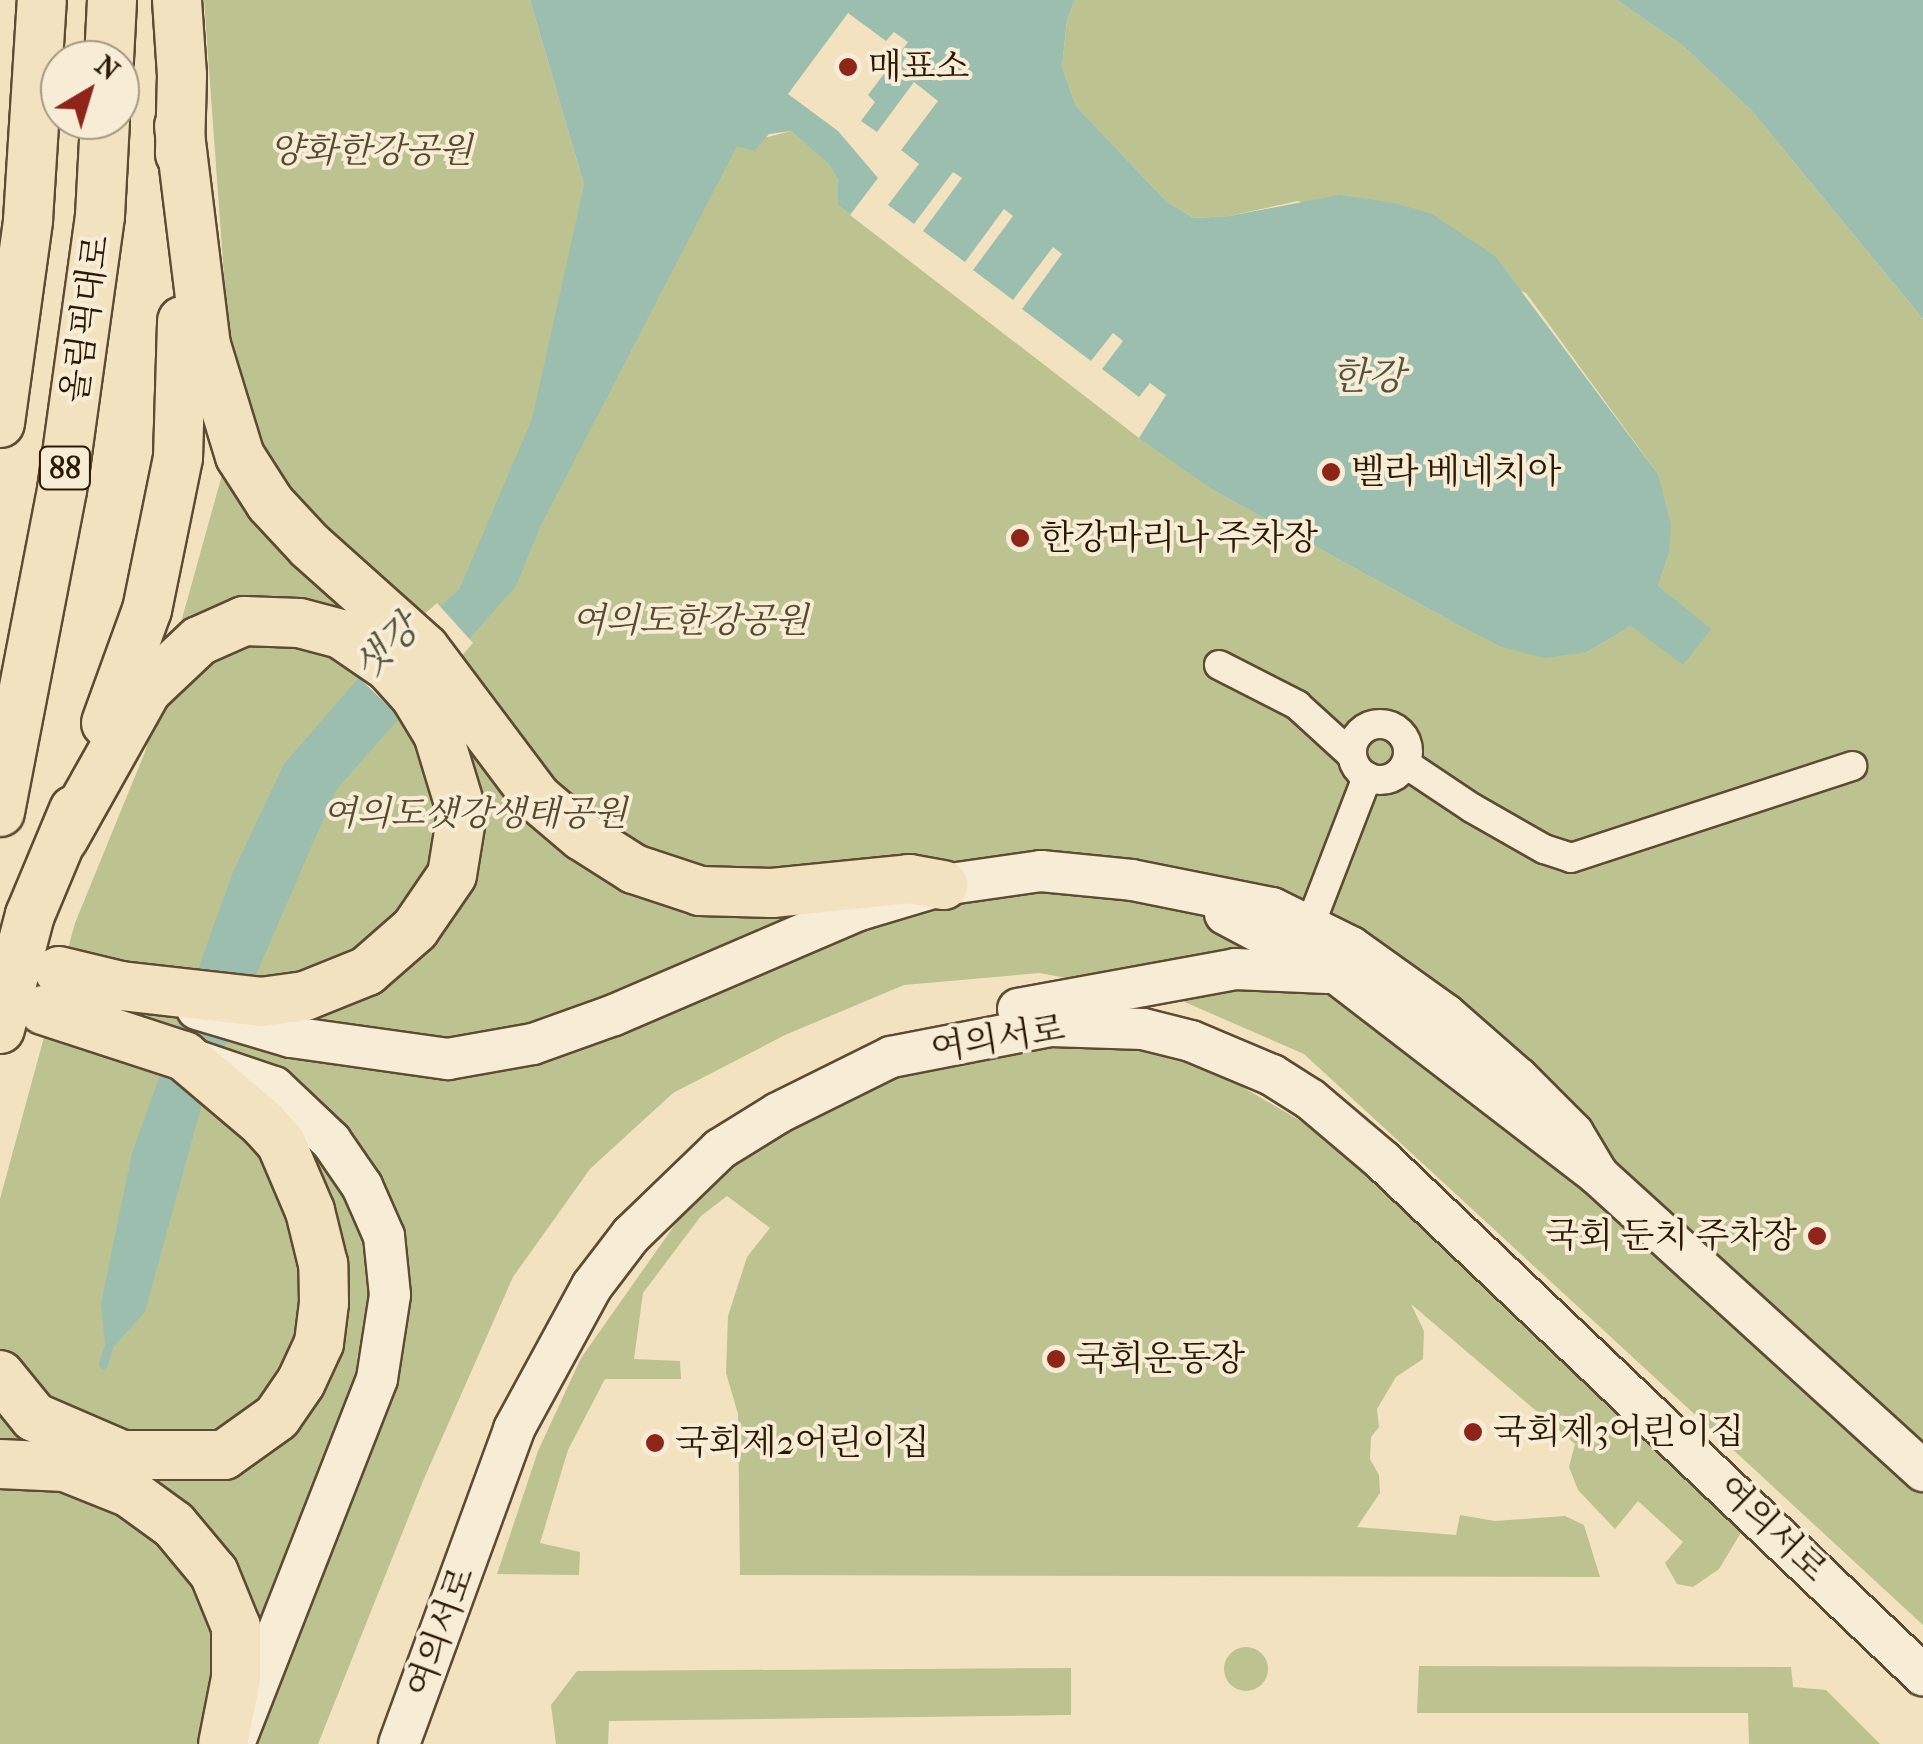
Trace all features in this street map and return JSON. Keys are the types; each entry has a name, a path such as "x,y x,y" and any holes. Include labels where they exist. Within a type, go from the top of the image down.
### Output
{"highway":[{"name":"올림픽대로","path":"0,422 28,220 42,0"},
{"path":"110,40 112,0"},
{"path":"0,1028 30,915 64,838 148,610 178,458 182,375 177,0"},
{"path":"115,1009 261,1002 298,1017 367,971 414,929 452,875 462,814 454,718 425,649 283,517 240,456 206,345 179,126"},
{"name":"올림픽대로","path":"0,812 62,490 100,216 105,140"},
{"path":"64,838 147,690 199,641 244,621 298,623 341,634 388,667 415,696 454,718 582,836 634,869 700,892 802,892 909,878 943,885"},
{"path":"0,1375 34,1417 122,1455 224,1454 277,1417 301,1382 319,1343 323,1264 297,1176 269,1105 184,1056 115,1009 51,990"},
{"path":"0,1464 64,1467 130,1493 174,1525 214,1573 236,1627 236,1678 223,1744"}],"main road":[{"path":"298,1017 448,1059 533,1044 614,1015 859,910 943,885 1041,872 1132,880 1188,894 1316,910 1503,1065 1573,1133 1598,1175"},
{"path":"1188,894 1336,973 1598,1175 1923,1471"},
{"path":"891,1056 958,1022 1076,996 1235,969 1336,973"},
{"name":"여의서로","path":"398,1744 514,1429 592,1286 631,1235 720,1148 778,1113 891,1056 1051,1026 1143,1029 1191,1041 1272,1075 1310,1099 1383,1161 1923,1675"},
{"path":"234,1744 266,1671 377,1378 390,1296 384,1236 362,1186 331,1141 269,1105"}],"street":[{"path":"1219,664 1297,705 1324,711 1361,763 1394,777 1406,764 1408,746 1398,730 1381,724 1361,763 1316,910"},
{"path":"1406,764 1472,808 1544,849 1571,858 1852,766"}],"green space":[{"name":"여의도한강공원","path":"204,0 530,0 584,185 791,131 829,163 838,180 838,205 1213,490 1449,620 1587,652 1631,626 1658,586 1669,554 1658,474 1526,293 1298,201 1229,216 1194,218 1167,202 1076,106 1062,67 1067,20 1075,0 1617,0 1683,46 1751,110 1923,319 1923,1625 1304,1054 1180,1000 1040,973 904,985 785,1035 673,1093 590,1169 513,1277 423,1481 318,1744 0,1744 0,1199 75,923 145,752 235,428"},
{"path":"1087,1041 1169,1054 1227,1078 1306,1124 1367,1174 1742,1531 1719,1569 1693,1587 1677,1584 1665,1563 1683,1542 1638,1501 1615,1529 1578,1490 1569,1467 1575,1444 1411,1304 1424,1331 1423,1359 1396,1377 1377,1409 1379,1427 1371,1437 1370,1459 1379,1475 1380,1493 1357,1527 1456,1535 1460,1515 1495,1521 1565,1516 1584,1525 1600,1577 740,1575 738,1414 726,1373 728,1316 747,1257 770,1228 727,1196 701,1216 643,1293 634,1359 680,1361 681,1379 605,1379 568,1450 540,1543 580,1552 579,1575 497,1574 538,1451 581,1358 688,1206 782,1126 927,1057"},
{"path":"1246,1647 1261,1654 1268,1669 1261,1684 1246,1691 1231,1684 1224,1669 1231,1654"},
{"path":"1419,1666 1791,1667 1793,1687 1826,1690 1880,1744 1749,1744 1748,1713 1417,1713"},
{"path":"1071,1668 1071,1715 609,1721 608,1744 556,1744 551,1705 577,1671"}],"water":[{"name":"한강","path":"530,0 1075,0 1067,20 1062,67 1076,106 1167,202 1194,218 1229,216 1339,195 1395,203 1432,214 1495,256 1658,474 1671,525 1669,554 1658,586 1711,629 1683,665 1631,626 1587,652 1545,658 1502,647 1213,490 1139,438 838,205 838,180 829,164 791,131 769,134 754,151 737,146 541,525 516,586 336,790 205,1093 145,1312 106,1355 101,1303 132,1153 233,872 284,764 361,675 459,590 532,419 584,185"},
{"path":"1617,0 1923,0 1923,319 1751,110 1683,46"}],"pier":[{"path":"848,13 886,41 894,32 908,42 868,95 875,102 861,121 877,132 914,82 938,101 901,150 919,164 888,205 914,224 953,172 962,178 923,231 965,262 1004,209 1013,216 973,270 1013,300 1053,247 1062,254 1022,309 1091,361 1113,333 1123,341 1102,369 1139,397 1150,383 1166,395 1139,438 850,215 878,178 838,131 788,94"},
{"path":"437,603 473,643 404,721 355,674"}],"waterway":[{"name":"샛강","path":"103,1364 108,1348"}],"place":[{"name":"매표소","path":"848,67"},
{"name":"벨라 베네치아","path":"1331,472"},
{"name":"한강마리나 주차장","path":"1020,538"},
{"name":"국회 둔치 주차장","path":"1817,1236"},
{"name":"국회운동장","path":"1056,1359"},
{"name":"국회제3어린이집","path":"1473,1432"},
{"name":"국회제2어린이집","path":"655,1443"}],"park label":[{"name":"양화한강공원","path":"371,151"},
{"name":"여의도샛강생태공원","path":"475,814"}]}
